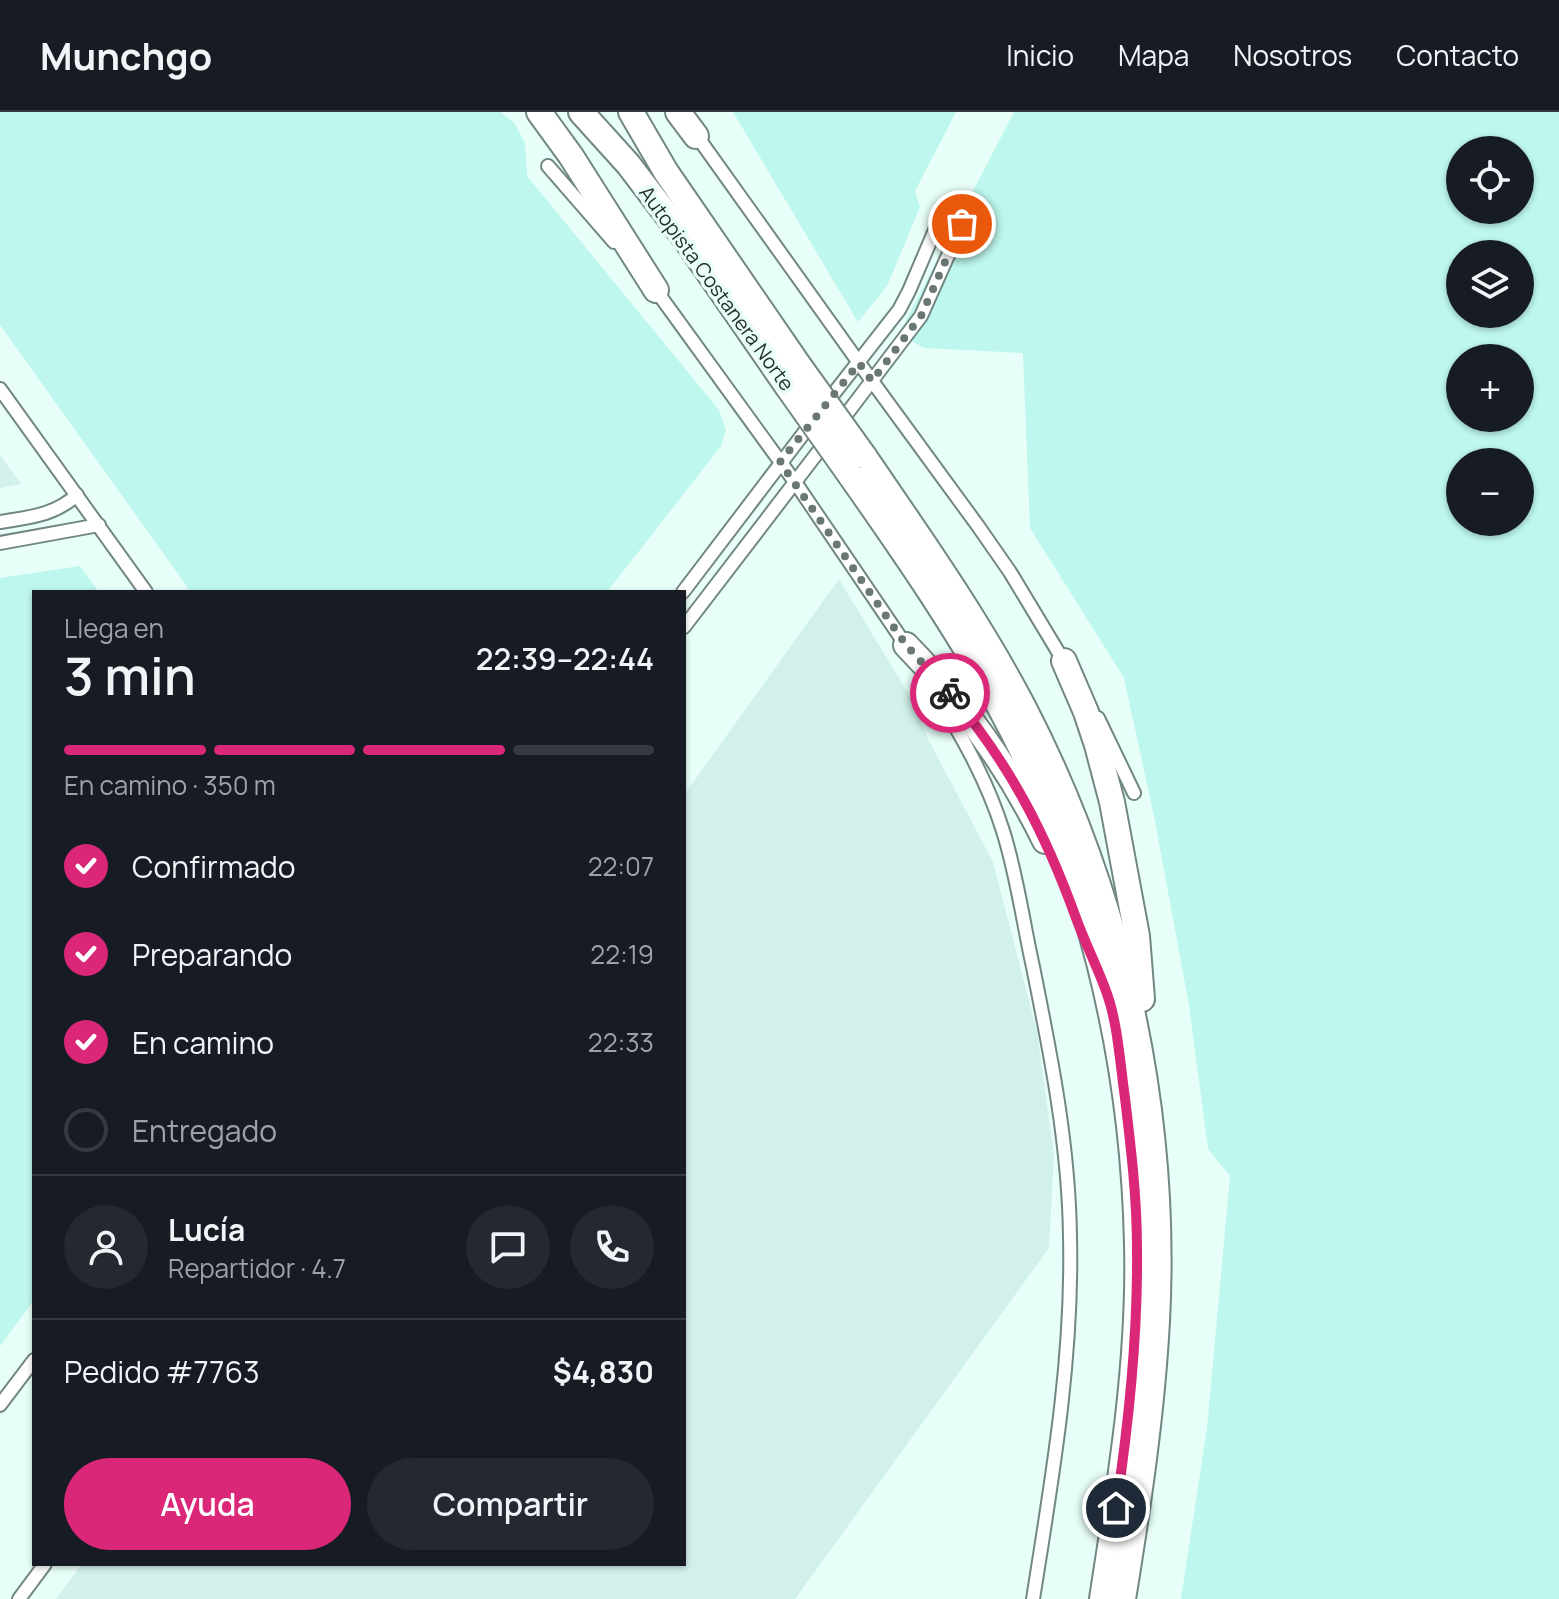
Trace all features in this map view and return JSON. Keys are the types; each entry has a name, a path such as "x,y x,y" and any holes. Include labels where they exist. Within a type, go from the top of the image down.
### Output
{"highway":[{"path":"539,112 571,156 656,290"},
{"name":"Autopista Costanera Norte","path":"581,112 628,164 794,376"},
{"name":"Autopista Costanera Norte","path":"631,112 794,376 857,466 968,611 1024,708 1050,762 1081,836 1111,925 1144,1070 1157,1203 1154,1373 1140,1495 1123,1599"},
{"path":"681,112 696,136"},
{"name":"Autopista Costanera Norte","path":"857,466 1012,731 1049,813 1078,890 1107,992 1129,1125 1137,1245 1136,1317 1123,1463 1102,1599"},
{"path":"906,645 967,713 1016,784 1053,855 1107,992"},
{"path":"1064,661 1097,745 1118,832 1137,936 1144,1070"}],"street":[{"path":"696,136 1010,572 1106,733 1134,793"},
{"path":"548,166 656,290 795,482 906,645 973,757 1003,832 1045,1025 1064,1138 1070,1237 1067,1358 1033,1599"},
{"path":"684,590 899,310 941,216"},
{"path":"686,624 921,316 962,224"},
{"path":"0,389 145,590"},
{"path":"0,522 54,511 77,495"},
{"path":"0,543 99,525"},
{"path":"0,1405 32,1363"},
{"path":"19,1599 44,1566"}],"shaded area":[{"path":"0,455 21,484 0,488"},
{"path":"839,579 917,708 927,737 993,862 1037,1032 1054,1155 1049,1248 795,1599 56,1599 81,1566 686,1566 686,792"}],"green space":[{"path":"0,112 501,112 515,124 525,143 527,176 719,410 726,430 721,446 609,590 190,590 0,325"},
{"path":"733,112 956,112 915,191 920,207 887,286 858,322"},
{"path":"1014,112 1559,112 1559,1599 1181,1599 1207,1428 1230,1176 1208,1149 1189,1005 1155,821 1124,678 1030,528 1023,353 924,348 899,334"},
{"path":"80,566 98,590 32,590 32,1303 0,1346 0,578"}],"way so far":[{"path":"950,693 906,645 780,462 859,363 872,381 913,328 931,298 962,224"}],"route":[{"path":"950,693 992,747 1053,855 1107,992 1113,1021 1129,1125 1137,1245 1134,1354 1116,1508"}]}
